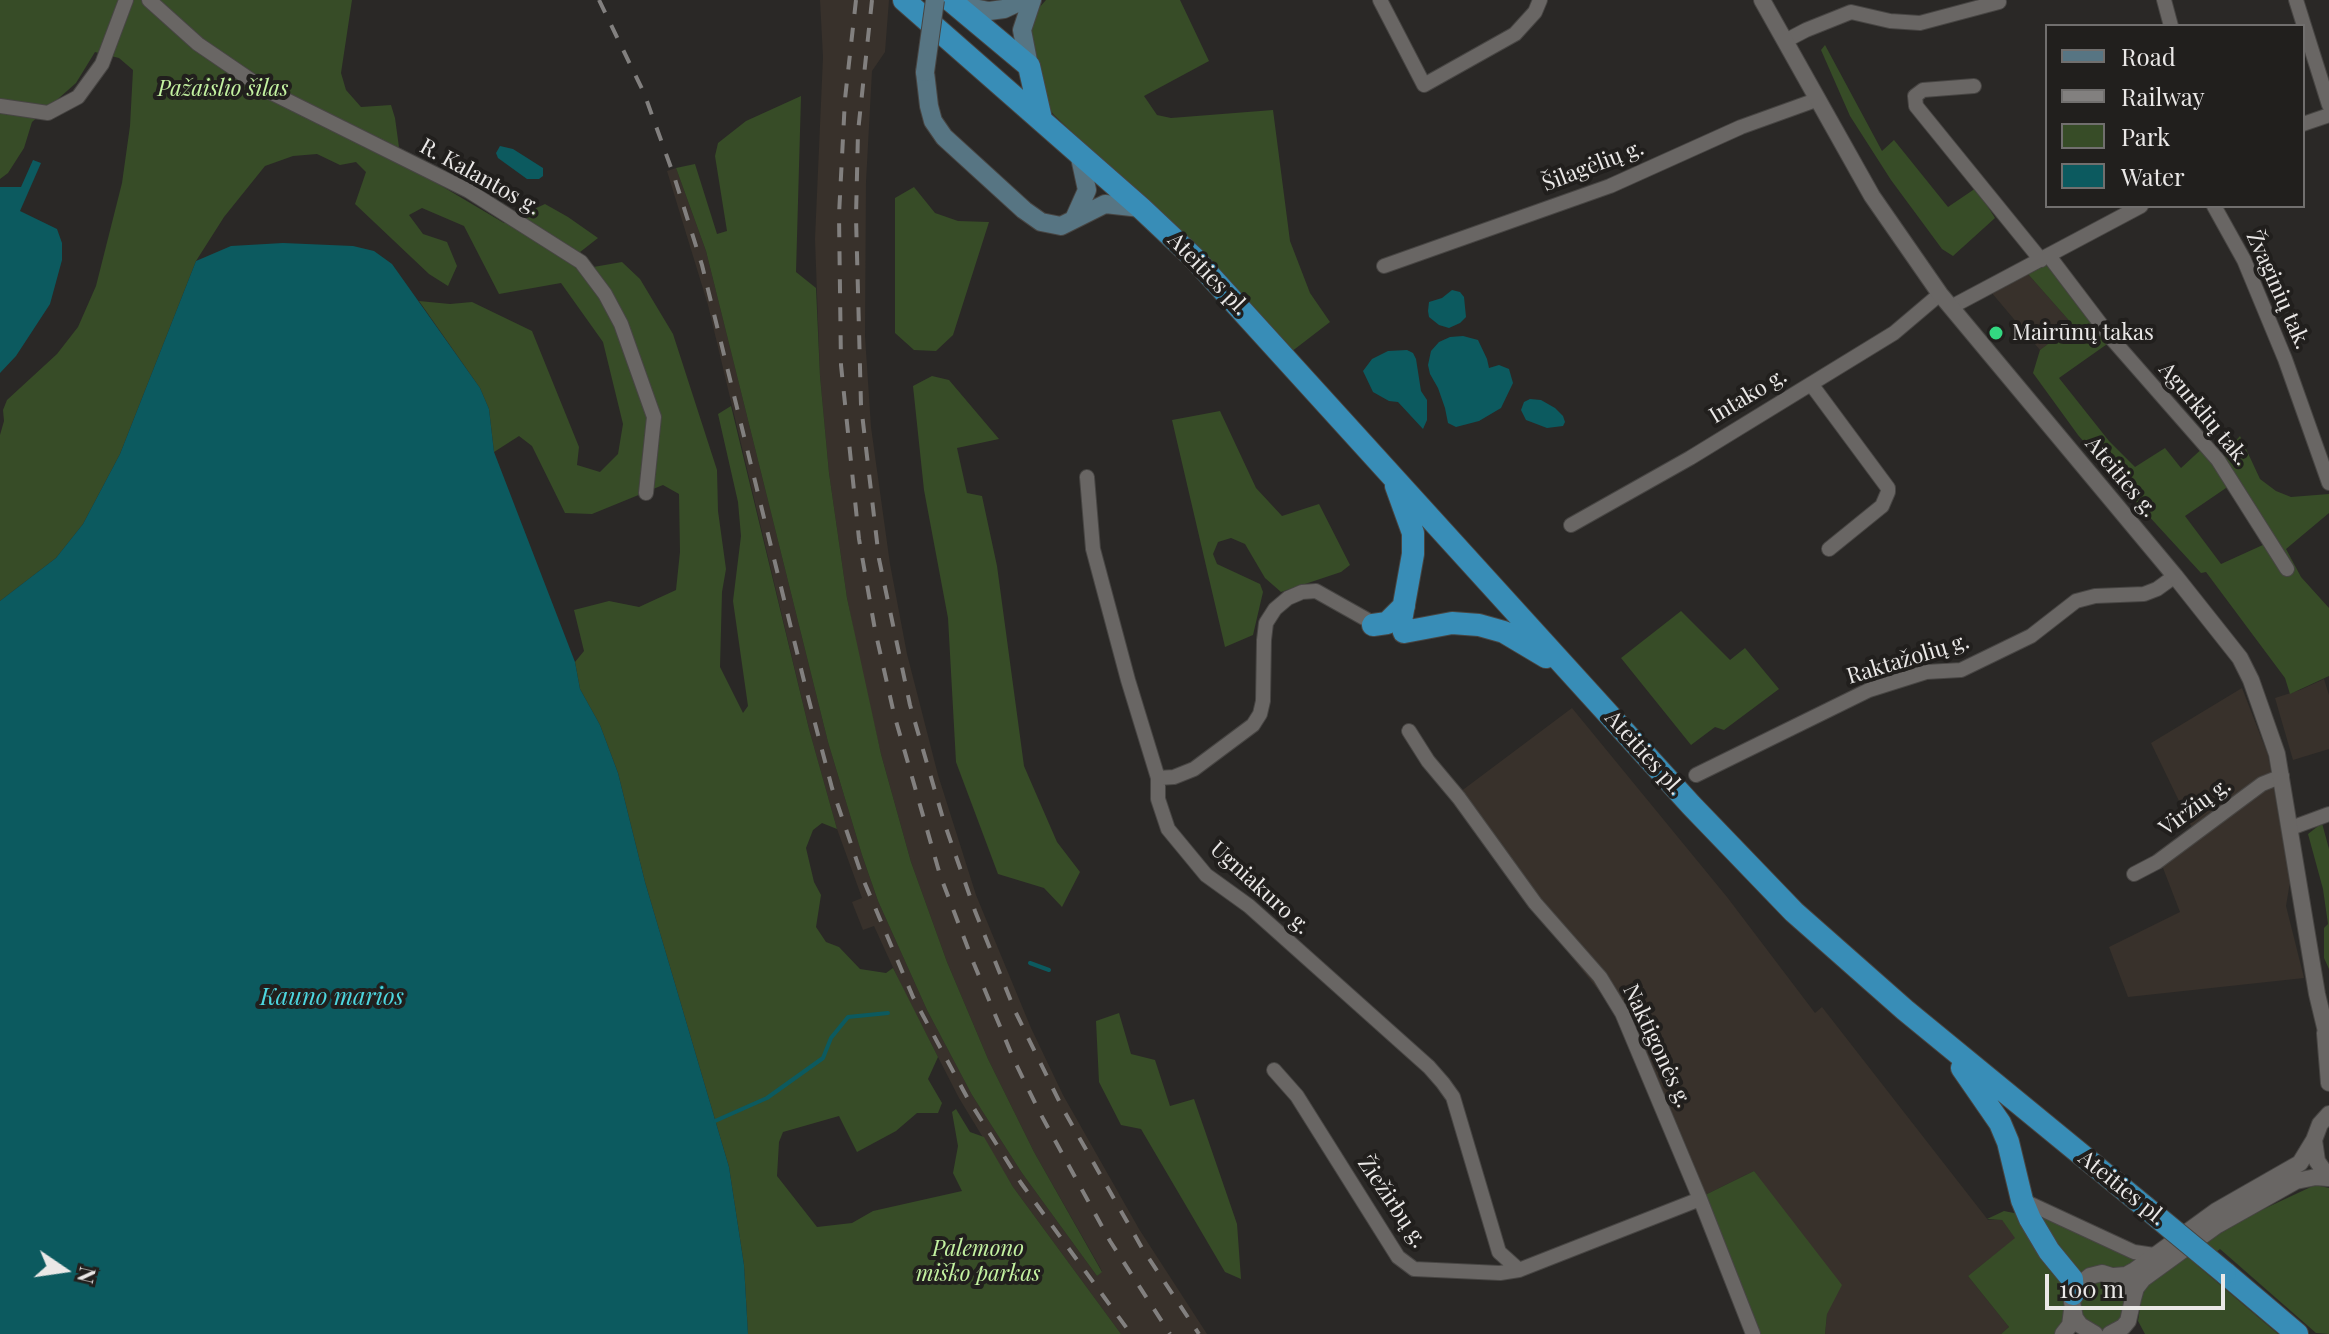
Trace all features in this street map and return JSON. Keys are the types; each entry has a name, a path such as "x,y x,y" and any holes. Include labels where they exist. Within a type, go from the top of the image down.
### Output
{"highway":[{"name":"Ateities pl.","path":"904,0 1141,208 1218,282 1758,877 1849,962 2297,1334"},
{"path":"946,1 1029,66 1041,119"},
{"path":"1389,471 1413,533 1413,554 1401,621 1404,632 1452,623 1479,625 1504,632 1571,673"},
{"path":"1373,625 1387,623 1404,606"},
{"path":"1939,1038 1978,1088 2000,1123 2012,1155 2022,1200 2039,1235 2072,1279 2073,1302"}],"main road":[{"path":"1023,0 1004,9 989,11 977,11 946,1 925,72 933,121 944,137 1035,218 1055,226 1073,221 1105,204 1141,208"},
{"path":"1029,66 1022,30 1032,0"},
{"path":"1073,221 1087,190 1079,153"}],"street":[{"path":"0,106 48,113 78,97 102,64 126,0"},
{"name":"R. Kalantos g.","path":"149,0 198,44 264,89 469,191 581,262 605,294 621,324 654,417 646,493"},
{"path":"1380,0 1424,85 1515,34 1535,12 1540,0"},
{"name":"Ateities g.","path":"1762,0 1872,196 1940,294 2240,658 2272,734 2282,776 2327,1038 2329,1083"},
{"path":"1785,41 1851,12 1890,21 1920,23 1998,0"},
{"path":"2164,0 2170,24"},
{"path":"2296,0 2304,24"},
{"path":"2305,29 2329,105"},
{"name":"Agurklių tak.","path":"1974,86 1923,90 1915,96 1916,106 2218,460 2287,569"},
{"name":"Šilagėlių g.","path":"1384,266 1610,186 1741,127 1816,100"},
{"path":"2305,123 2329,115"},
{"name":"Žvaginių tak.","path":"2215,208 2244,260 2279,345 2329,483"},
{"path":"1951,307 2045,258 2114,213"},
{"name":"Intako g.","path":"1571,525 1690,458 1894,333 1940,294"},
{"path":"1811,384 1888,488 1882,506 1829,549"},
{"name":"Ugniakuro g.","path":"1087,477 1093,549 1158,778 1158,799 1168,829 1206,875 1249,906 1443,1083 1453,1097 1499,1252 1519,1270"},
{"name":"Raktažolių g.","path":"1696,775 1869,690 1926,672 1961,670 2031,636 2076,601 2095,596 2144,594 2175,576"},
{"path":"1158,778 1174,777 1194,769 1253,725 1263,701 1266,623 1275,609 1288,598 1302,592 1316,591 1373,625 1404,632"},
{"name":"Naktigonės g.","path":"1409,731 1428,761 1459,798 1535,903 1600,977 1622,1013 1753,1334"},
{"name":"Viržių g.","path":"2134,874 2157,862 2262,784 2282,776"},
{"path":"2291,828 2329,814"},
{"name":"Žiežirbų g.","path":"1274,1070 1297,1096 1398,1257 1414,1269 1519,1270 1700,1199"},
{"path":"2063,1334 2070,1325 2073,1302 2080,1284 2090,1276 2102,1273 2126,1275 2216,1211 2300,1163 2328,1113"},
{"path":"2314,1140 2317,1161 2329,1178"},
{"path":"2110,1334 2123,1327 2136,1288 2143,1279 2216,1226 2296,1181 2329,1178"},
{"path":"2022,1200 2134,1252 2154,1255"},
{"path":"2114,1276 2126,1285 2133,1324 2139,1334"},
{"path":"2073,1302 2080,1325 2093,1334"}],"shaded area":[{"path":"820,0 889,0 885,52 872,71 866,182 865,336 871,427 890,564 907,654 938,775 976,895 1031,1028 1063,1095 1139,1229 1207,1334 1121,1334 1013,1187 959,1098 874,926 863,930 852,902 862,898 837,829 809,729 708,305 667,171 676,168 706,251 828,742 878,901 927,1010 972,1095 1022,1173 1097,1276 1102,1271 1034,1152 988,1059 947,962 911,862 861,668 847,598 829,473 820,376 815,239 823,57"},
{"path":"2028,274 2073,325 2040,350 1991,292"},
{"path":"2324,679 2329,695 2329,749 2293,760 2275,698"},
{"path":"2242,688 2268,755 2290,882 2286,906 2304,978 2128,997 2109,947 2180,912 2158,855 2193,830 2151,743"},
{"path":"1572,708 1727,897 1815,1013 1822,1007 1988,1220 2002,1220 2016,1238 1968,1276 2009,1327 2001,1334 1825,1334 1827,1314 1754,1171 1703,1196 1620,1017 1533,909 1452,798"}],"green space":[{"path":"0,0 352,0 341,73 346,90 361,107 391,105 401,162 504,223 545,204 598,238 575,256 582,269 622,262 640,279 673,334 717,470 718,511 726,569 722,592 720,667 743,713 748,706 733,601 741,536 738,502 718,414 731,406 809,729 837,829 822,823 813,830 806,848 814,882 821,895 816,927 826,942 839,947 860,969 886,973 893,968 938,1057 928,1079 942,1103 938,1113 917,1113 896,1131 857,1152 839,1116 783,1132 779,1142 777,1176 817,1227 852,1223 873,1211 962,1191 953,1173 958,1146 952,1112 956,1109 970,1132 984,1137 1013,1187 1121,1334 748,1334 744,1265 729,1167 645,882 618,773 600,725 580,689 575,662 584,651 574,610 609,601 639,607 676,590 680,552 679,494 663,485 592,514 565,513 532,446 519,436 494,452 489,409 480,388 419,301 450,304 472,302 532,331 579,447 577,465 600,472 618,454 623,424 603,342 561,283 499,294 464,226 422,208 409,215 423,234 447,242 457,266 448,286 429,274 355,204 366,172 356,162 340,165 317,154 293,156 265,166 224,217 196,261 120,454 83,524 56,558 0,601 0,435 3,410 7,400 57,354 78,327 96,286 122,183 130,126 133,70 119,58 95,52 76,83 32,122 24,148 8,173 0,179"},
{"path":"1046,0 1180,0 1209,61 1144,96 1157,115 1171,118 1273,110 1290,241 1310,293 1330,322 1291,352 1230,282 1054,115 1044,102 1032,41 1031,22"},
{"path":"1825,45 1882,151 1894,140 1948,207 1976,188 1995,218 1953,256 1942,249 1891,180 1850,116 1821,50"},
{"path":"801,96 796,272 816,288 829,473 847,598 881,754 911,862 947,962 988,1059 1034,1152 1102,1272 1097,1276 1022,1173 972,1095 927,1010 878,901 828,742 706,251 676,168 695,164 717,234 727,231 715,156 718,143 746,121"},
{"path":"914,187 935,213 958,221 989,222 953,335 936,351 914,350 895,333 895,198"},
{"path":"2050,263 2110,342 2059,378 2109,441 2135,467 2165,448 2181,468 2206,445 2218,460 2240,436 2260,479 2276,491 2291,497 2329,494 2329,513 2286,549 2301,577 2329,608 2329,676 2290,694 2285,678 2206,572 2201,573 2078,435 2033,373 2040,350 2073,325 2028,274","holes":["2226,488 2237,489 2265,544 2221,564 2185,516"]},
{"path":"932,376 949,380 999,439 957,448 967,493 982,496 997,566 1024,766 1057,842 1080,872 1062,907 1044,888 998,874 956,762 948,618 924,490 913,386"},
{"path":"1220,411 1256,488 1282,516 1319,504 1350,565 1341,572 1281,592 1265,578 1245,544 1231,538 1218,542 1213,554 1217,564 1260,584 1263,592 1253,635 1225,647 1172,420"},
{"path":"1681,611 1730,660 1745,648 1779,689 1724,730 1715,727 1691,745 1621,658"},
{"path":"2322,823 2329,849 2329,969 2324,958 2324,928 2328,924 2323,889 2308,834"},
{"path":"1119,1013 1131,1054 1155,1060 1170,1106 1194,1099 1237,1224 1241,1279 1225,1272 1141,1129 1121,1125 1099,1082 1096,1021"},
{"path":"1754,1171 1842,1285 1827,1314 1825,1334 1759,1334 1703,1196"},
{"path":"2315,1185 2329,1188 2329,1334 2316,1333 2220,1249 2198,1266 2278,1334 2145,1334 2138,1321 2143,1288 2219,1230"},
{"path":"2031,1210 2074,1232 2142,1259 2138,1264 2080,1279"},
{"path":"2004,1211 2019,1214 2067,1280 2067,1305 2059,1334 2001,1334 2009,1327 1968,1276 2015,1238 2002,1220 1987,1219"},
{"path":"2103,1281 2112,1283 2125,1293 2126,1318 2104,1331 2095,1330 2082,1319 2079,1302 2087,1287"}],"water":[{"path":"500,146 513,149 543,168 543,176 527,179 498,158 496,153"},
{"path":"33,160 41,163 20,211 57,229 62,243 62,260 50,304 16,356 0,373 0,187 21,187"},
{"name":"Kauno marios","path":"283,243 353,246 374,251 392,264 480,388 489,409 494,452 575,662 580,689 600,725 618,773 645,882 729,1167 744,1265 748,1334 0,1334 0,601 56,558 83,524 120,454 196,261 231,246"},
{"path":"1452,290 1464,297 1466,317 1449,328 1429,317 1428,311 1429,302 1442,298"},
{"path":"1463,336 1478,340 1489,368 1499,365 1509,369 1513,383 1501,408 1479,421 1456,427 1448,423 1428,365 1431,351 1439,342"},
{"path":"1407,350 1416,359 1421,391 1427,400 1427,420 1423,429 1398,402 1389,401 1373,392 1363,371 1372,359 1388,351"},
{"path":"1541,400 1555,408 1563,416 1563,426 1547,428 1526,420 1521,410 1524,402"}],"waterway":[{"path":"1030,963 1049,970"},
{"path":"715,1121 767,1098 823,1058 831,1038 848,1017 888,1013"}],"railway":[{"path":"599,0 644,93 702,265 806,689 832,788 863,879 913,997 968,1099 1021,1183 1131,1334"},
{"path":"856,0 845,99 839,215 841,365 859,539 894,714 940,875 1014,1060 1110,1241 1170,1334"},
{"path":"872,0 858,132 856,217 861,405 879,559 910,705 944,822 1015,1011 1063,1109 1142,1248 1199,1334"}],"place":[{"name":"Mairūnų takas","path":"1996,333"}],"park label":[{"name":"Pažaislio šilas","path":"223,89"},
{"name":"Palemono miško parkas","path":"978,1262"}]}
